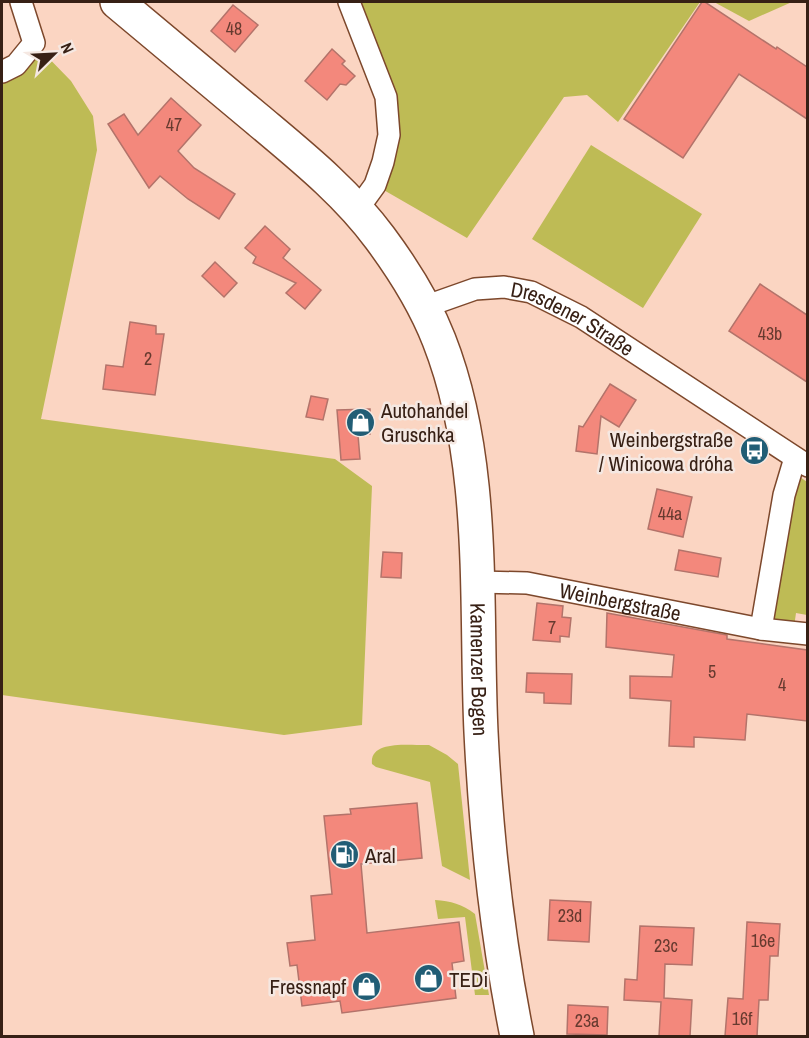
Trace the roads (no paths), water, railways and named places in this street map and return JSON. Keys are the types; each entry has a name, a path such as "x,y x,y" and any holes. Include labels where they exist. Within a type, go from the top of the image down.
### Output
{"main road":[{"path":"117,2 337,188 394,258 424,307"},
{"name":"Kamenzer Bogen","path":"424,307 439,341 453,385 464,436 474,517 478,582 481,731 489,851 500,942 517,1036"}],"street":[{"path":"2,72 16,65 34,43 21,2"},
{"path":"349,2 386,97 389,135 375,185 357,210"},
{"name":"Dresdener Straße","path":"424,307 475,290 504,287 531,292 581,317 801,462"},
{"path":"761,629 784,495 801,462"},
{"name":"Weinbergstraße","path":"478,582 527,583 761,629 807,634"}],"place":[{"name":"Autohandel Gruschka","path":"360,422"},
{"name":"Weinbergstraße / Winicowa dróha","path":"754,451"},
{"name":"Aral","path":"344,855"},
{"name":"TEDi","path":"428,979"},
{"name":"Fressnapf","path":"367,986"}]}
